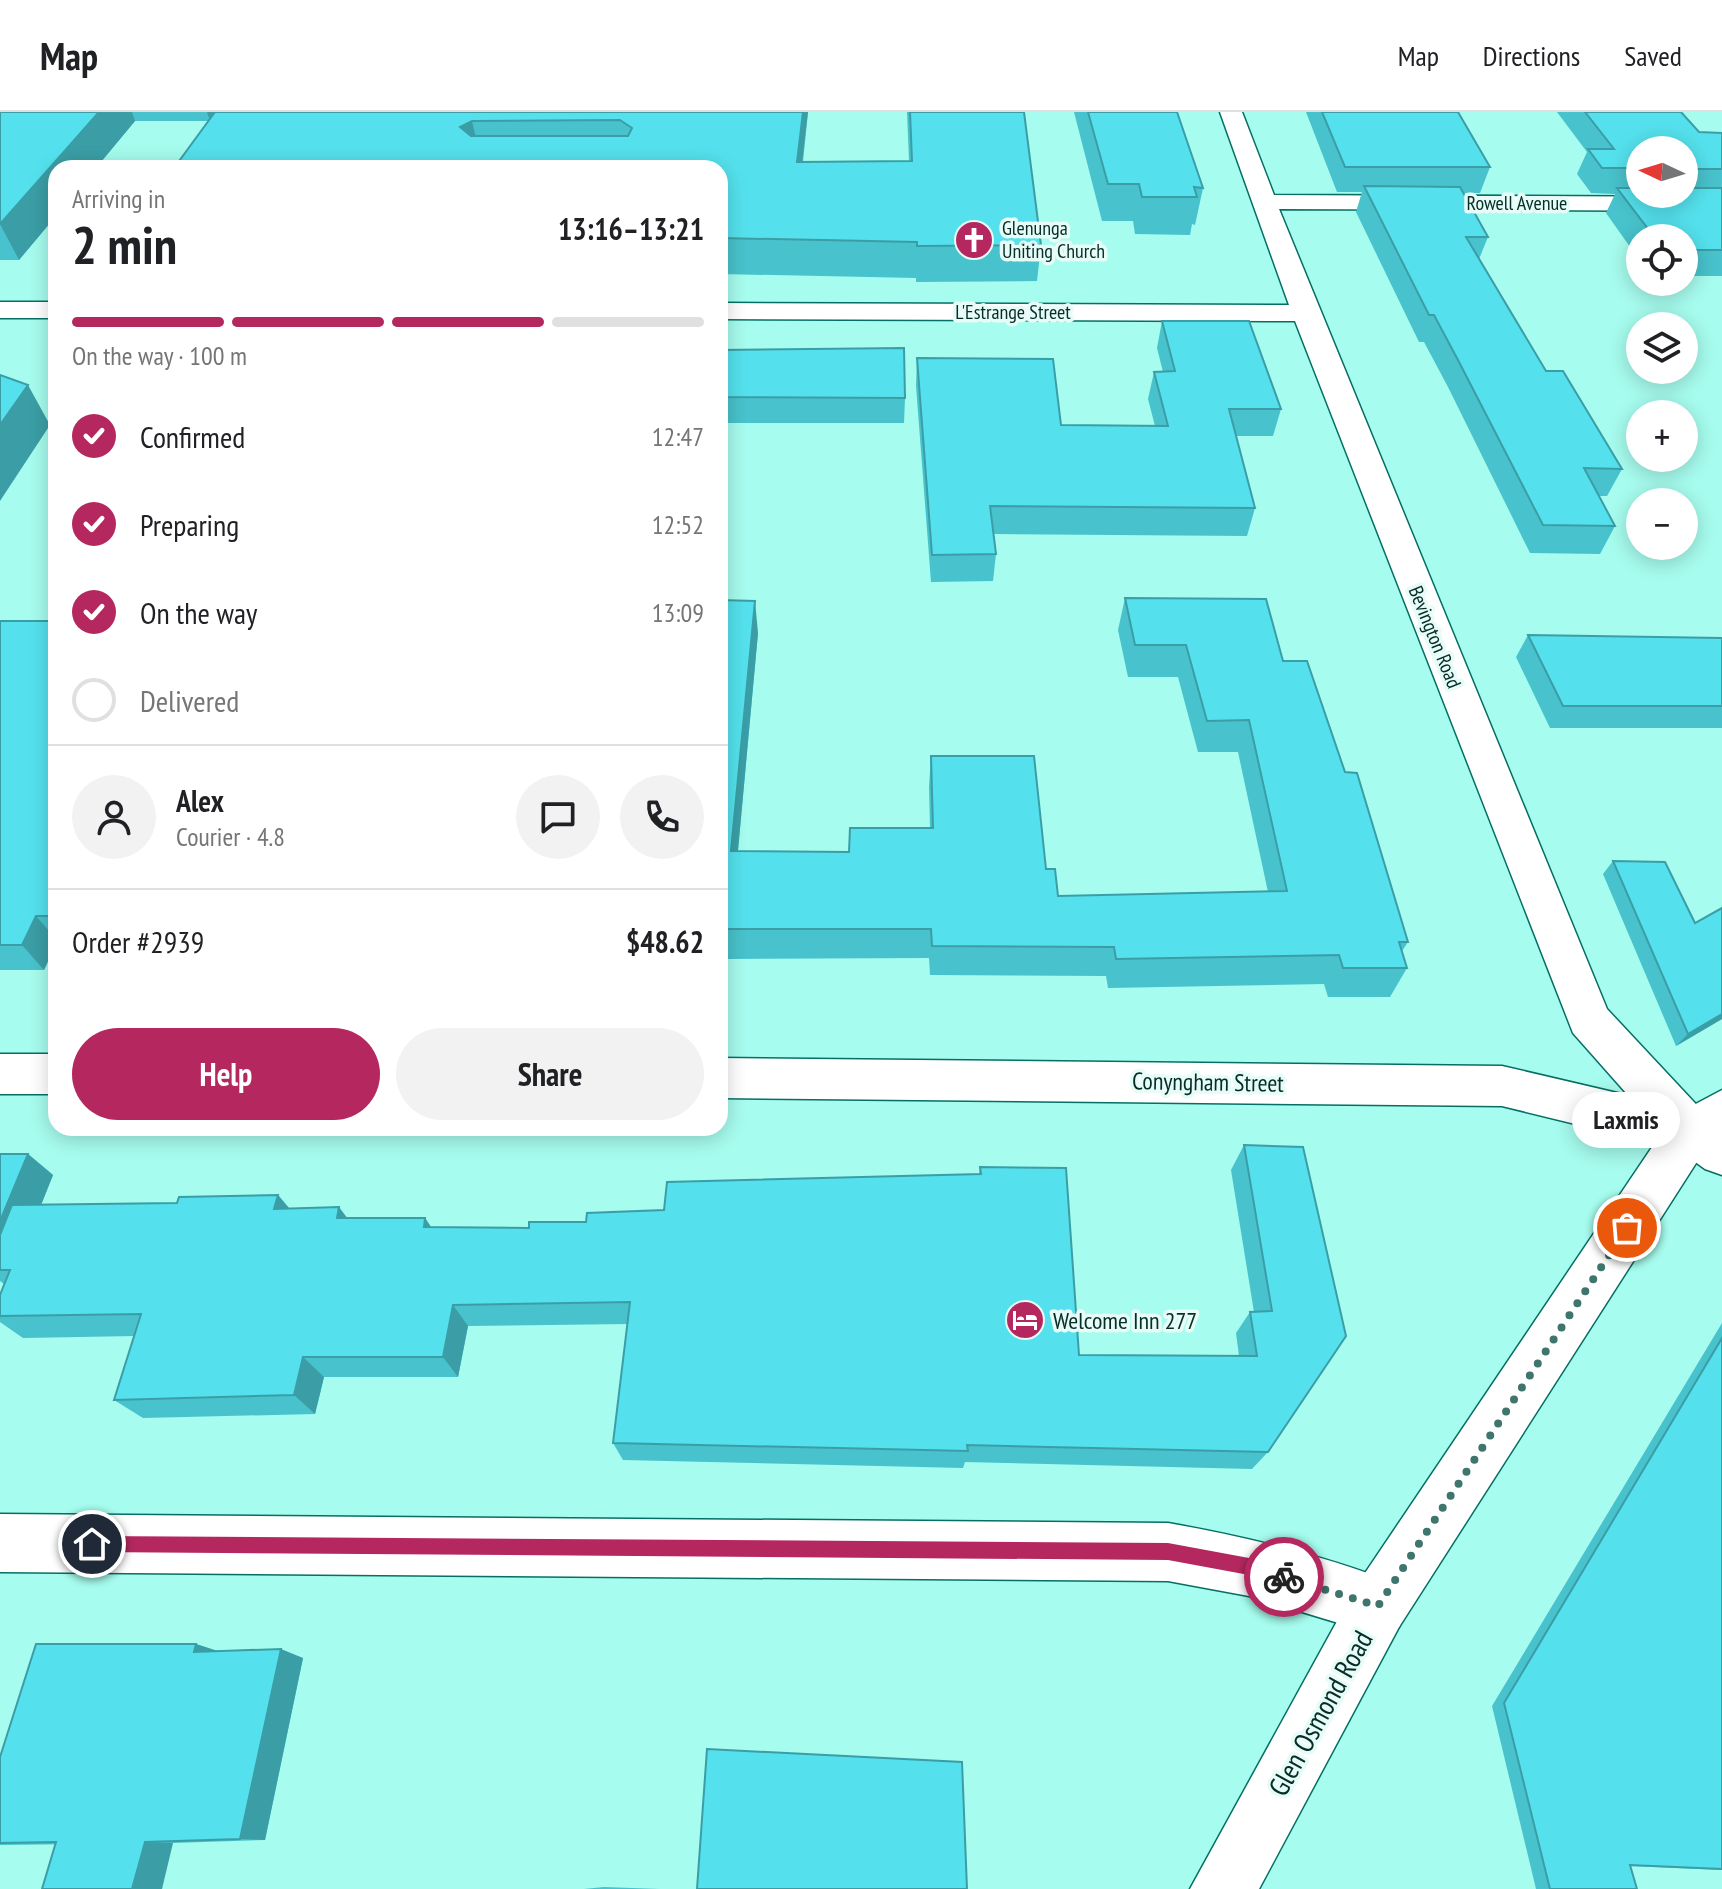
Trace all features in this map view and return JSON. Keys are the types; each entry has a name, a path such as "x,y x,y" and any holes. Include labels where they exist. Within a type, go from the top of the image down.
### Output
{"main road":[{"name":"Bevington Road","path":"1231,112 1305,313 1589,1020 1711,1132"},
{"name":"Rowell Avenue","path":"1264,202 1722,204"},
{"path":"0,310 48,310"},
{"name":"L'Estrange Street","path":"728,311 1305,313"},
{"path":"0,1074 48,1074"},
{"name":"Conyngham Street","path":"728,1078 1502,1086 1711,1132"},
{"name":"Glen Osmond Road","path":"1223,1889 1378,1606 1711,1132"},
{"path":"0,1543 1168,1552 1249,1567 1378,1606"}],"building":[{"path":"0,112 99,112 57,160 48,160 48,170 0,224"},
{"path":"215,112 803,112 797,162 912,161 910,112 1024,112 1041,245 917,246 917,242 728,238 728,160 180,160","holes":["620,120 632,128 628,136 471,136 460,127 472,121"]},
{"path":"1088,112 1177,112 1203,188 1194,187 1197,197 1142,197 1139,184 1108,184"},
{"path":"1322,112 1458,112 1490,167 1345,167"},
{"path":"1585,112 1681,112 1699,132 1722,133 1722,169 1698,169 1698,136 1626,136 1626,168 1602,168 1588,149 1614,149"},
{"path":"1364,186 1460,187 1488,237 1466,237 1546,371 1563,371 1622,469 1584,468 1615,526 1543,525 1434,315 1429,315"},
{"path":"1617,188 1626,188 1626,200"},
{"path":"1698,188 1722,188 1722,250 1698,250 1698,224 1644,224 1632,208 1698,208"},
{"path":"1162,321 1249,321 1281,409 1229,409 1255,508 990,506 996,554 932,555 917,358 1053,359 1061,425 1168,426 1154,372 1175,371"},
{"path":"904,348 905,398 728,397 728,350"},
{"path":"0,375 28,385 0,425"},
{"path":"1125,598 1266,599 1283,661 1307,661 1345,772 1357,773 1408,942 1399,942 1407,968 1343,968 1339,955 1116,959 1114,947 932,946 931,929 728,929 728,600 755,601 731,851 849,852 850,828 933,828 931,756 1034,756 1046,869 1055,869 1058,896 1287,891 1249,720 1207,721 1186,645 1135,645"},
{"path":"0,621 48,621 48,916 36,916 22,945 0,945"},
{"path":"1528,635 1722,638 1722,706 1563,706"},
{"path":"1613,861 1665,862 1695,923 1722,908 1722,1014 1688,1034"},
{"path":"1244,1145 1303,1147 1346,1336 1268,1452 967,1445 968,1451 613,1443 630,1302 453,1305 443,1357 303,1357 294,1395 114,1400 141,1314 0,1316 0,1295 10,1270 0,1270 0,1235 12,1205 177,1203 179,1197 278,1195 274,1209 339,1207 337,1218 425,1218 424,1227 529,1228 529,1222 586,1222 587,1213 664,1210 667,1182 981,1174 980,1167 1066,1168 1079,1355 1257,1356 1250,1312 1272,1311"},
{"path":"0,1154 28,1154 0,1221"},
{"path":"1722,1338 1722,1869 1630,1865 1637,1889 1550,1889 1504,1703"},
{"path":"36,1644 196,1644 194,1652 281,1649 240,1839 145,1842 132,1889 42,1889 56,1842 0,1843 0,1757"},
{"path":"707,1749 962,1762 967,1889 697,1889"}],"way so far":[{"path":"1284,1577 1378,1606 1627,1228"}],"place":[{"name":"Glenunga Uniting Church","path":"974,240"},
{"name":"Laxmis","path":"1627,1228"},
{"name":"Welcome Inn 277","path":"1025,1320"}],"route":[{"path":"92,1544 1168,1552 1249,1567 1284,1577"}]}
